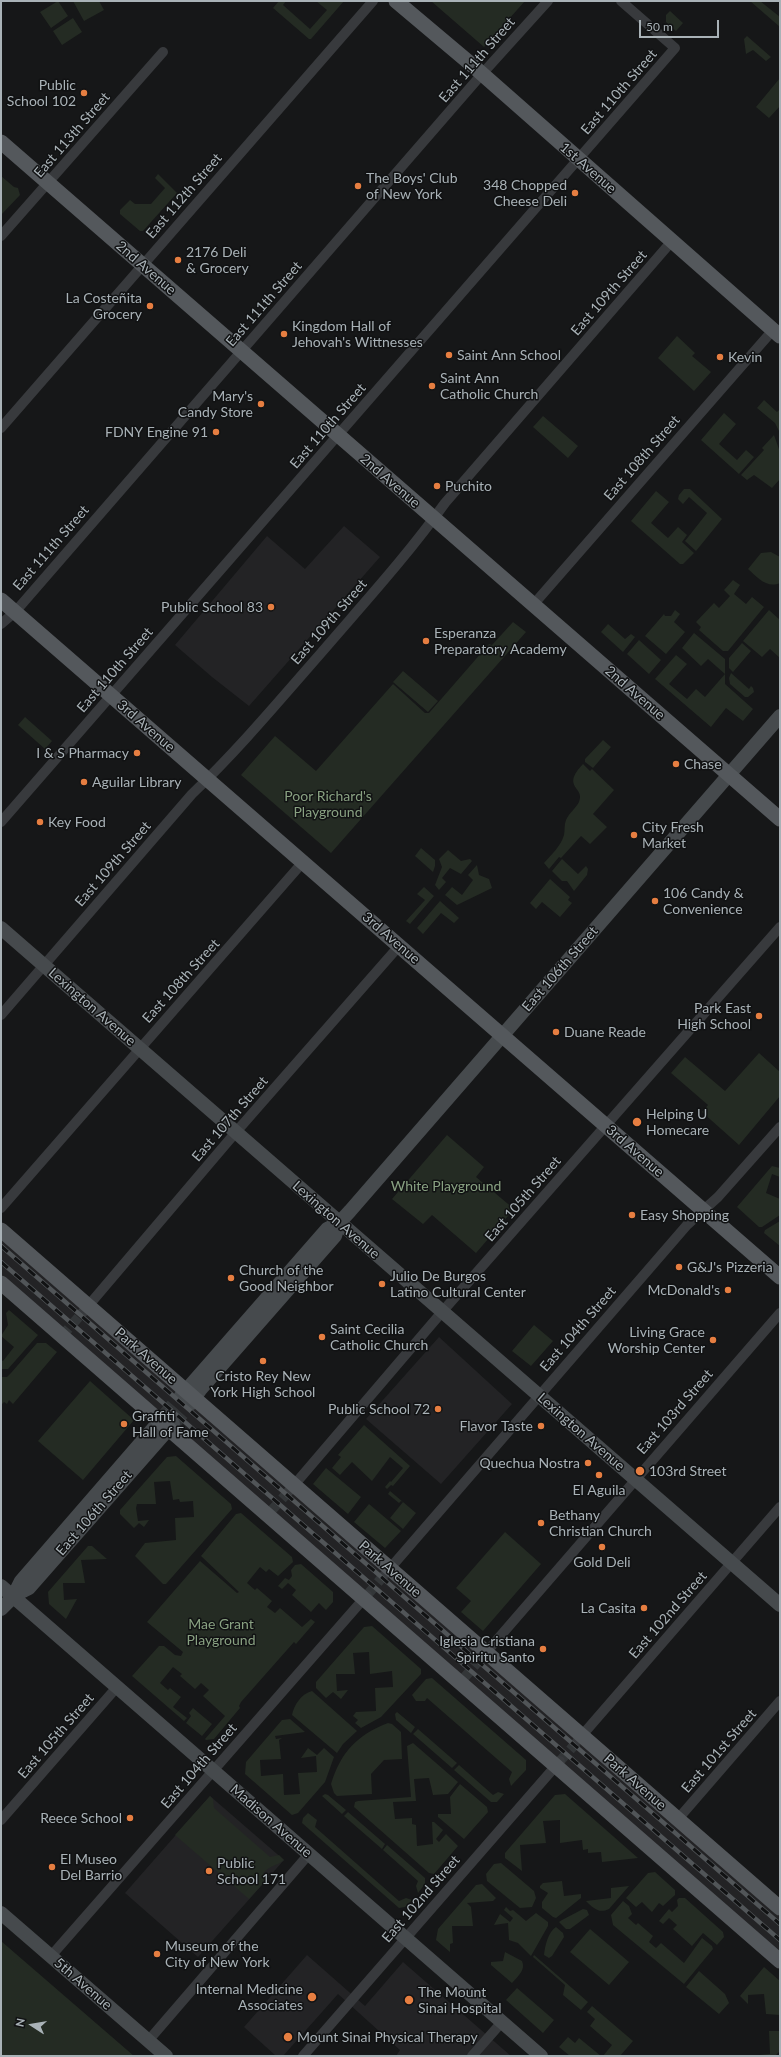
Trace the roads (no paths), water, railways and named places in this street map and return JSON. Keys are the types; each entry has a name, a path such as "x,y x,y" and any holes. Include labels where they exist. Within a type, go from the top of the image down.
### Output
{"main road":[{"name":"1st Avenue","path":"396,1 482,74 776,333"},
{"name":"2nd Avenue","path":"1,142 780,819"},
{"name":"3rd Avenue","path":"1,600 780,1277"},
{"name":"East 106th Street","path":"188,1397 335,1236 340,1223 780,716"},
{"name":"Lexington Avenue","path":"1,928 780,1605"},
{"name":"Park Avenue","path":"1,1230 86,1309 484,1655 580,1738 778,1902"},
{"path":"1,1283 166,1423 462,1680 780,1961"},
{"name":"East 106th Street","path":"1,1609 13,1597 21,1582 166,1423"},
{"name":"Madison Avenue","path":"1,1586 541,2056"},
{"name":"5th Avenue","path":"1,1913 166,2056"}],"street":[{"name":"East 112th Street","path":"1,428 373,1"},
{"name":"East 111th Street","path":"1,624 15,612 482,74 548,1"},
{"name":"East 110th Street","path":"1,822 675,48 621,1"},
{"name":"East 113th Street","path":"1,236 49,184 163,52"},
{"name":"East 109th Street","path":"1,1015 192,794 290,688 416,542 445,503 672,241"},
{"name":"East 108th Street","path":"533,605 776,333"},
{"name":"East 108th Street","path":"1,1208 139,1048 303,862"},
{"name":"East 105th Street","path":"291,1488 442,1312 780,927"},
{"name":"East 107th Street","path":"86,1309 236,1132 399,946"},
{"name":"East 104th Street","path":"387,1571 687,1225 704,1211 780,1127"},
{"name":"East 103rd Street","path":"484,1655 780,1313"},
{"name":"East 102nd Street","path":"580,1738 780,1507"},
{"name":"East 104th Street","path":"51,1956 366,1597"},
{"name":"East 105th Street","path":"1,1820 117,1687"},
{"name":"East 101st Street","path":"678,1819 780,1702"},
{"name":"East 102nd Street","path":"303,2056 558,1764"},
{"path":"148,2041 309,1854"},
{"path":"472,2056 502,2022"}],"tunnel":[{"path":"62,1336 83,1312"},
{"path":"164,1416 181,1396"},
{"path":"173,1424 191,1403"},
{"path":"272,1510 289,1491"},
{"path":"368,1594 386,1573"},
{"path":"464,1678 482,1657"},
{"path":"560,1761 578,1741"}],"railway":[{"path":"1,1246 780,1924"},
{"path":"1,1262 780,1940"}],"place":[{"name":"Public School 102","path":"84,93"},
{"name":"The Boys' Club of New York","path":"358,186"},
{"name":"348 Chopped Cheese Deli","path":"575,193"},
{"name":"2176 Deli & Grocery","path":"178,260"},
{"name":"La Costeñita Grocery","path":"150,306"},
{"name":"Kingdom Hall of Jehovah's Wittnesses","path":"284,334"},
{"name":"Saint Ann School","path":"449,355"},
{"name":"Kevin","path":"720,357"},
{"name":"Saint Ann Catholic Church","path":"432,386"},
{"name":"Mary's Candy Store","path":"261,404"},
{"name":"FDNY Engine 91","path":"216,432"},
{"name":"Puchito","path":"437,486"},
{"name":"Public School 83","path":"271,607"},
{"name":"Esperanza Preparatory Academy","path":"426,641"},
{"name":"I & S Pharmacy","path":"137,753"},
{"name":"Chase","path":"676,764"},
{"name":"Aguilar Library","path":"84,782"},
{"name":"Key Food","path":"40,822"},
{"name":"City Fresh Market","path":"634,835"},
{"name":"106 Candy & Convenience","path":"655,901"},
{"name":"Park East High School","path":"759,1016"},
{"name":"Duane Reade","path":"556,1032"},
{"name":"Helping U Homecare","path":"637,1122"},
{"name":"Easy Shopping","path":"632,1215"},
{"name":"G&J's Pizzeria","path":"679,1267"},
{"name":"Church of the Good Neighbor","path":"231,1278"},
{"name":"Julio De Burgos Latino Cultural Center","path":"382,1284"},
{"name":"McDonald's","path":"728,1290"},
{"name":"Saint Cecilia Catholic Church","path":"322,1337"},
{"name":"Living Grace Worship Center","path":"713,1340"},
{"name":"Cristo Rey New York High School","path":"263,1361"},
{"name":"Public School 72","path":"438,1409"},
{"name":"Graffiti Hall of Fame","path":"124,1424"},
{"name":"Flavor Taste","path":"541,1426"},
{"name":"Quechua Nostra","path":"588,1463"},
{"name":"103rd Street","path":"640,1471"},
{"name":"El Aguila","path":"599,1475"},
{"name":"Bethany Christian Church","path":"541,1523"},
{"name":"Gold Deli","path":"602,1547"},
{"name":"La Casita","path":"644,1608"},
{"name":"Iglesia Cristiana Spiritu Santo","path":"543,1649"},
{"name":"Reece School","path":"130,1818"},
{"name":"El Museo Del Barrio","path":"52,1867"},
{"name":"Public School 171","path":"209,1871"},
{"name":"Museum of the City of New York","path":"157,1954"},
{"name":"Internal Medicine Associates","path":"312,1997"},
{"name":"The Mount Sinai Hospital","path":"409,2000"},
{"name":"Mount Sinai Physical Therapy","path":"288,2037"}],"park label":[{"name":"Poor Richard's Playground","path":"328,804"},
{"name":"White Playground","path":"446,1186"},
{"name":"Mae Grant Playground","path":"221,1632"}]}
